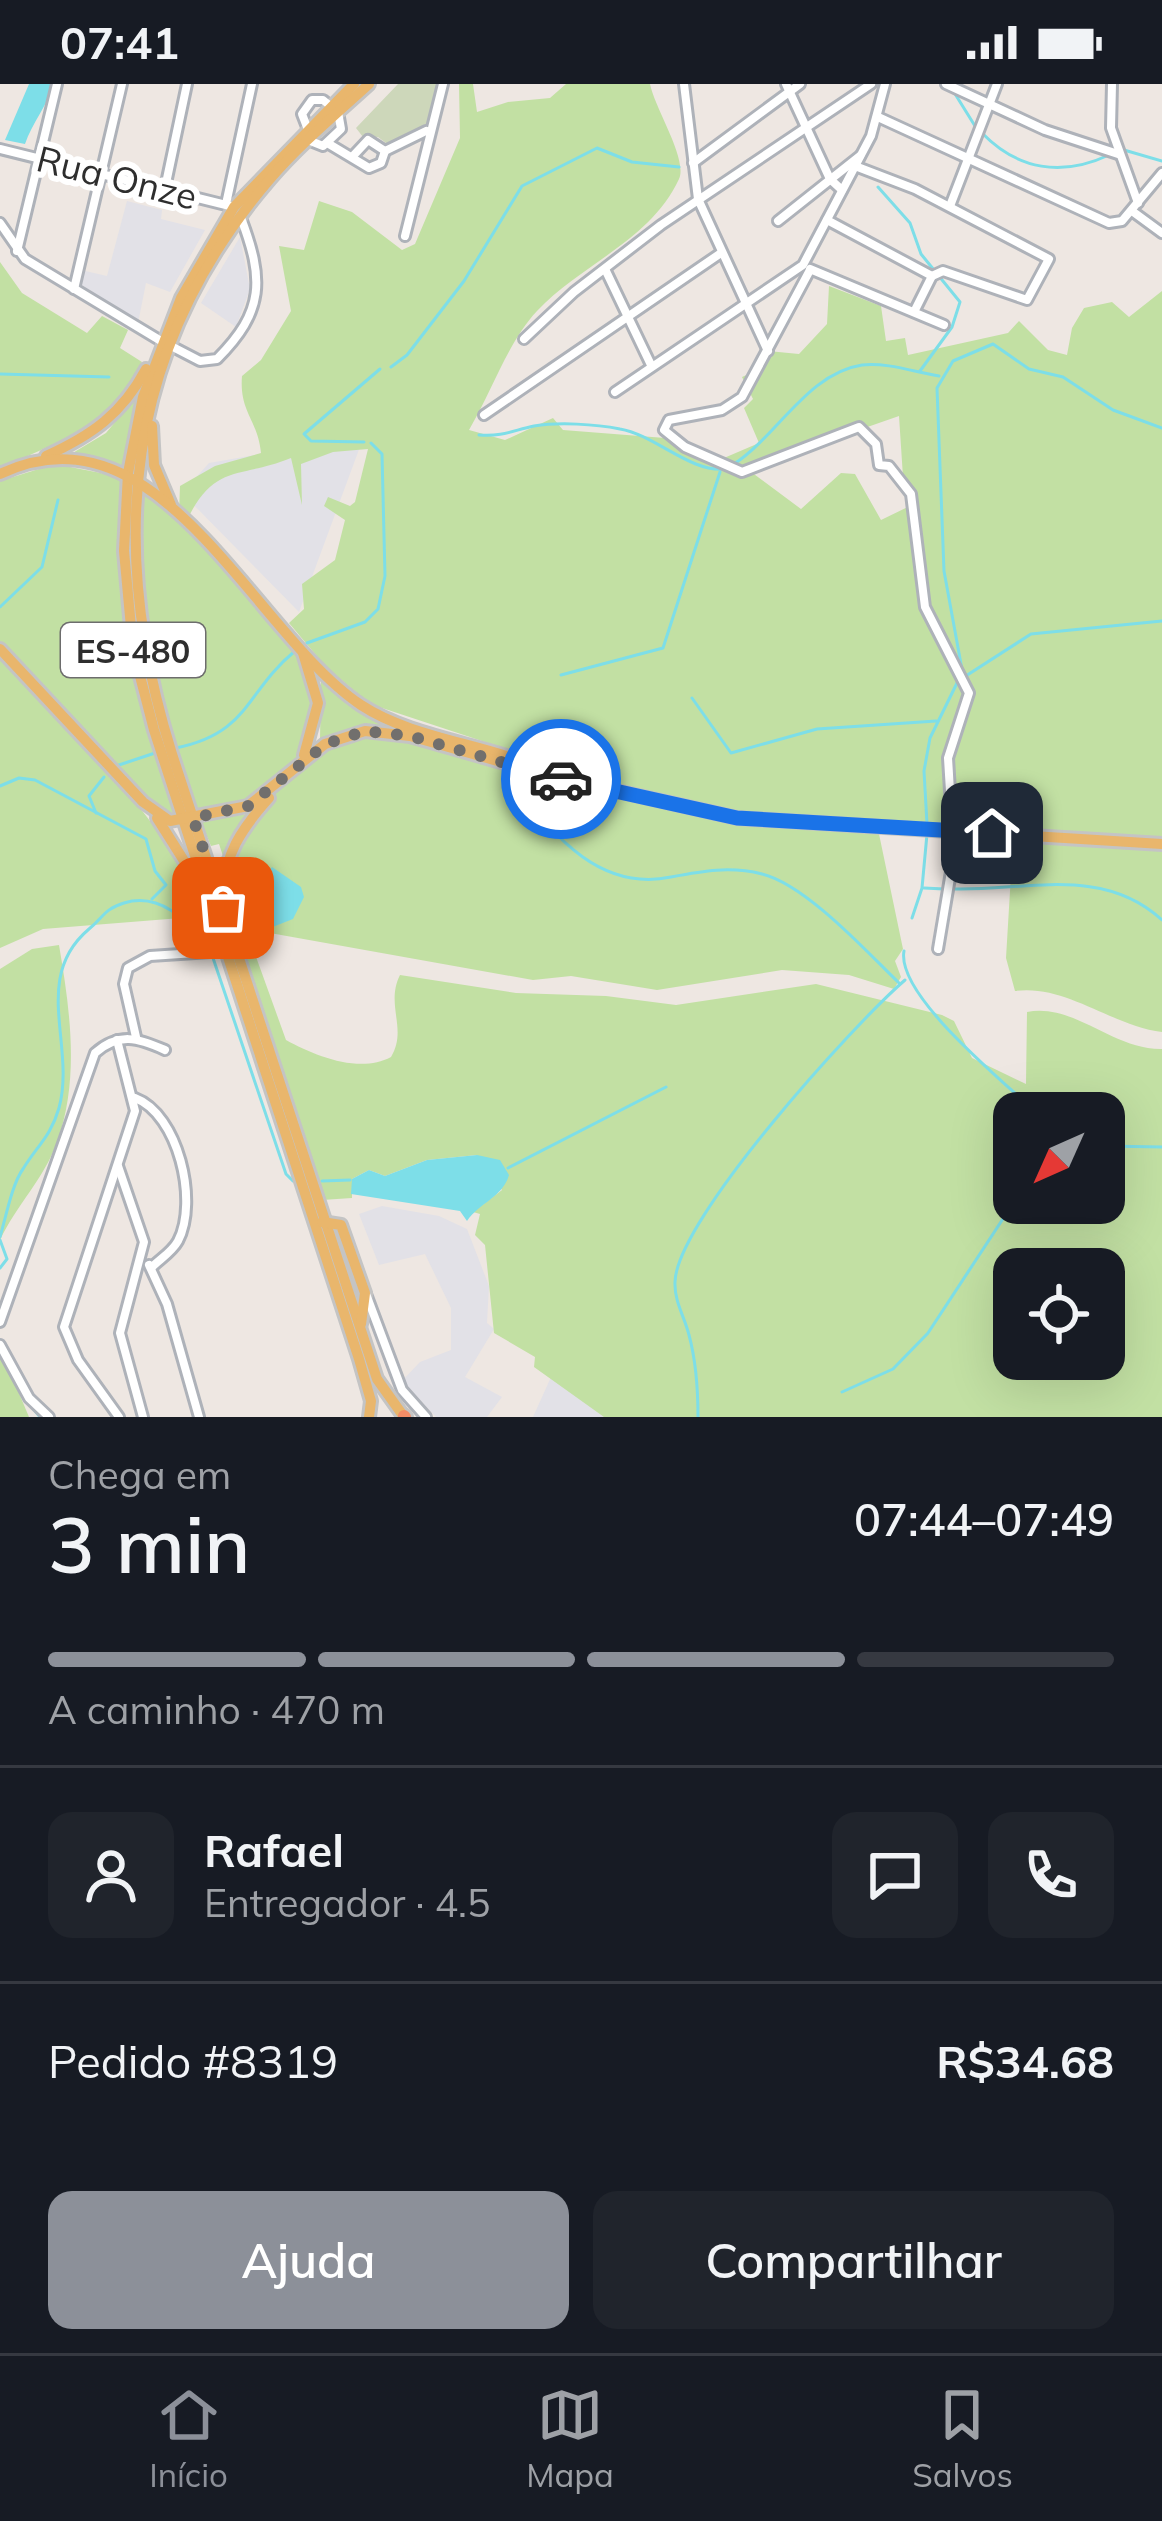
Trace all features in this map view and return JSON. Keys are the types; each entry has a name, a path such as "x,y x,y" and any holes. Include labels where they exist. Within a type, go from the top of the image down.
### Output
{"main road":[{"name":"ES-480","path":"335,108 354,84"},
{"name":"ES-480","path":"369,84 307,133 234,209 163,344 133,477 133,569 139,630 189,819 321,1223 370,1392 372,1417"},
{"name":"ES-480","path":"133,477 154,401 163,344"},
{"path":"0,474 84,439 118,412 163,344"},
{"path":"154,401 154,466 184,522"},
{"path":"37,460 81,458 133,477 184,522 365,708 574,782"},
{"path":"221,918 225,878 237,838 307,752 318,703 308,662 281,624"},
{"path":"0,650 143,802 178,846 221,918"},
{"path":"143,802 163,819 189,819 248,806 326,744 365,731 410,736 574,782 747,820 1162,844"},
{"name":"ES-480","path":"221,918 226,951 377,1379 404,1417"},
{"path":"321,1223 340,1221 365,1293 360,1328"},
{"path":"372,1417 390,1412 404,1417"}],"street":[{"path":"17,251 57,84"},
{"path":"74,290 122,84"},
{"path":"165,188 188,84"},
{"path":"0,223 17,251 74,290 163,344 200,361 217,359 252,311 257,271 234,209 251,89 263,84"},
{"path":"404,236 442,84"},
{"path":"693,163 788,88 800,84"},
{"path":"524,339 605,269 698,199 871,84"},
{"path":"885,84 878,117 768,351 736,402 722,410 668,420 666,435 738,472 853,427 876,444 877,462 892,468 910,494 922,597 969,696 949,747 952,824"},
{"path":"946,84 1045,130 1118,154"},
{"path":"950,206 997,84"},
{"path":"1112,84 1108,112 1135,208 1162,233"},
{"path":"687,86 698,199 743,306 768,351"},
{"path":"788,88 830,178 842,190"},
{"path":"329,144 341,131 335,108 319,99 309,103 302,114 307,133 369,168 381,163 385,151 427,131"},
{"path":"878,117 1109,224 1135,208 1162,173"},
{"path":"353,156 357,147 372,139 385,151"},
{"name":"Rua Onze","path":"0,149 234,209"},
{"path":"778,221 861,155"},
{"path":"827,220 932,276 956,274 1025,300 1049,262 950,206 855,166"},
{"path":"484,415 722,253"},
{"path":"615,392 651,364 807,267"},
{"path":"807,267 944,325"},
{"path":"605,269 651,364"},
{"path":"914,312 932,276"},
{"path":"938,949 956,842"},
{"path":"136,1037 124,984 128,968 150,956 226,951"},
{"path":"0,1322 85,1073 99,1048 136,1037 165,1050"},
{"path":"117,1040 135,1098 64,1327 78,1360 119,1417"},
{"path":"135,1098 155,1108 164,1120 176,1149 185,1206 181,1236 151,1268"},
{"path":"118,1164 142,1233 120,1333 143,1417"},
{"path":"140,1257 151,1268 199,1417"},
{"path":"365,1293 402,1390 426,1417"},
{"path":"0,1345 29,1398 49,1417"}],"shaded area":[{"path":"127,201 162,210 161,219 205,230 170,292 146,283 138,323 77,285 81,270 107,276"},
{"path":"240,237 250,289 236,327 201,303"},
{"path":"364,436 299,612 182,493 209,463"},
{"path":"382,1206 439,1216 467,1229 489,1286 487,1323 494,1329 465,1377 502,1397 487,1417 436,1417 402,1381 420,1362 451,1350 451,1308 425,1254 379,1265 359,1214"},
{"path":"556,1366 622,1417 533,1417"}],"green space":[{"path":"398,84 442,84 427,127 390,146 378,137 363,137 356,128"},
{"path":"459,84 473,84 477,112 508,102 550,98 566,84 650,84 681,170 651,219 555,294 517,337 469,430 505,440 553,418 563,430 665,438 687,450 724,458 759,443 744,408 753,399 742,377 762,368 768,351 799,354 827,324 829,286 881,306 886,341 905,338 908,355 1008,333 1019,321 1048,350 1067,355 1072,328 1084,308 1112,302 1129,317 1162,291 1162,840 761,818 646,795 370,704 326,667 289,623 304,609 302,584 335,560 345,520 324,506 328,497 350,506 355,502 368,449 333,452 301,464 302,505 291,458 219,480 187,520 179,513 180,486 215,466 261,453 243,399 242,376 261,360 291,311 279,246 304,250 319,201 352,212 402,250 415,244 460,138","holes":["899,416 903,477 916,503 881,520 855,474 841,473 801,509 747,469"]},
{"path":"0,262 22,293 87,333 102,316 128,330 120,348 142,362 116,402 100,416 0,469"},
{"path":"140,392 124,466 71,454 106,433"},
{"path":"55,464 121,477 120,566 130,649 149,731 177,815 172,818 162,815 0,642 0,481"},
{"path":"143,491 274,623 301,660 312,690 313,718 307,742 294,763 253,795 199,815 193,810 181,769 146,614"},
{"path":"0,658 141,809 165,841 206,916 43,929 0,948"},
{"path":"321,676 396,728 353,730 320,740"},
{"path":"357,734 390,736 702,817 760,827 879,834 903,949 895,961 901,977 894,989 849,975 782,970 657,990 571,976 533,980 270,933 236,934 229,902 231,871 241,841 279,789"},
{"path":"252,813 220,878 215,859 223,856 219,844 211,846 201,822"},
{"path":"1013,841 1162,849 1162,1032 1071,999 1015,991 1006,958"},
{"path":"59,945 71,1044 69,1094 57,1142 0,1240 0,969 32,949"},
{"path":"242,952 255,954 286,1040 352,1063 391,1057 396,1047 395,997 400,975 516,993 606,996 676,1005 816,984 942,1015 954,1021 972,1058 1026,1084 1027,1012 1061,1014 1127,1042 1162,1049 1162,1417 604,1417 534,1367 535,1357 494,1333 485,1245 475,1235 480,1214 473,1212 502,1190 477,1155 427,1160 385,1176 369,1170 352,1179 352,1198 322,1200"},
{"path":"0,1348 29,1417 0,1417"}],"water":[{"path":"29,84 53,84 25,144 5,140"},
{"path":"272,867 301,887 304,897 293,919 270,928 256,925 244,903"},
{"path":"477,1155 500,1160 509,1175 502,1189 467,1221 460,1211 351,1194 352,1179 369,1170 385,1176 427,1160"}],"waterway":[{"path":"952,89 975,126"},
{"path":"982,133 1010,155 1041,166 1074,166 1109,155"},
{"path":"391,367 407,355 464,281 522,186 597,148 632,162 679,167"},
{"path":"1124,150 1162,161"},
{"path":"878,187 910,223 921,254 960,302 952,327 920,371"},
{"path":"963,675 944,571 937,388 953,361 993,344 1029,369 1063,377 1113,410 1162,428"},
{"path":"734,464 809,392 843,370 881,365 939,376"},
{"path":"364,442 311,441 304,434 380,369"},
{"path":"0,374 109,377"},
{"path":"479,435 554,424 610,427 699,465 725,469"},
{"path":"307,643 365,622 378,609 385,576 382,454 371,443"},
{"path":"561,675 663,648 720,472"},
{"path":"0,607 42,567 58,500"},
{"path":"927,824 924,771 930,738 958,681 1031,634 1162,621"},
{"path":"176,748 233,722 295,651"},
{"path":"692,698 731,753 817,729 936,721"},
{"path":"119,765 155,753"},
{"path":"96,813 89,796 104,777"},
{"path":"0,786 19,778 35,780 146,839 155,871 166,885 152,899"},
{"path":"514,786 563,841 601,868 622,876 646,879 728,870 779,881 835,921 899,983"},
{"path":"912,918 922,888 927,834"},
{"path":"954,889 1089,887 1115,892 1162,920"},
{"path":"924,888 944,889"},
{"path":"0,1237 19,1175 48,1134 59,1108 63,1084 59,991 72,948 108,911 137,901 171,910 208,945"},
{"path":"904,951 906,969 934,1013 1014,1092"},
{"path":"213,958 286,1174 293,1181"},
{"path":"698,1417 693,1355 675,1289 683,1253 704,1215 771,1124 905,980"},
{"path":"508,1168 666,1087"},
{"path":"1125,1146 1162,1147"},
{"path":"322,1181 350,1180"},
{"path":"842,1392 893,1369 928,1333 1000,1224"},
{"path":"0,1240 7,1259 0,1268"},
{"path":"0,1353 10,1371"},
{"path":"26,1400 40,1417"}],"way so far":[{"path":"223,908 193,818 259,800 313,753 344,735 365,731 410,736 561,779"}],"route":[{"path":"561,779 737,818 992,833"}]}
